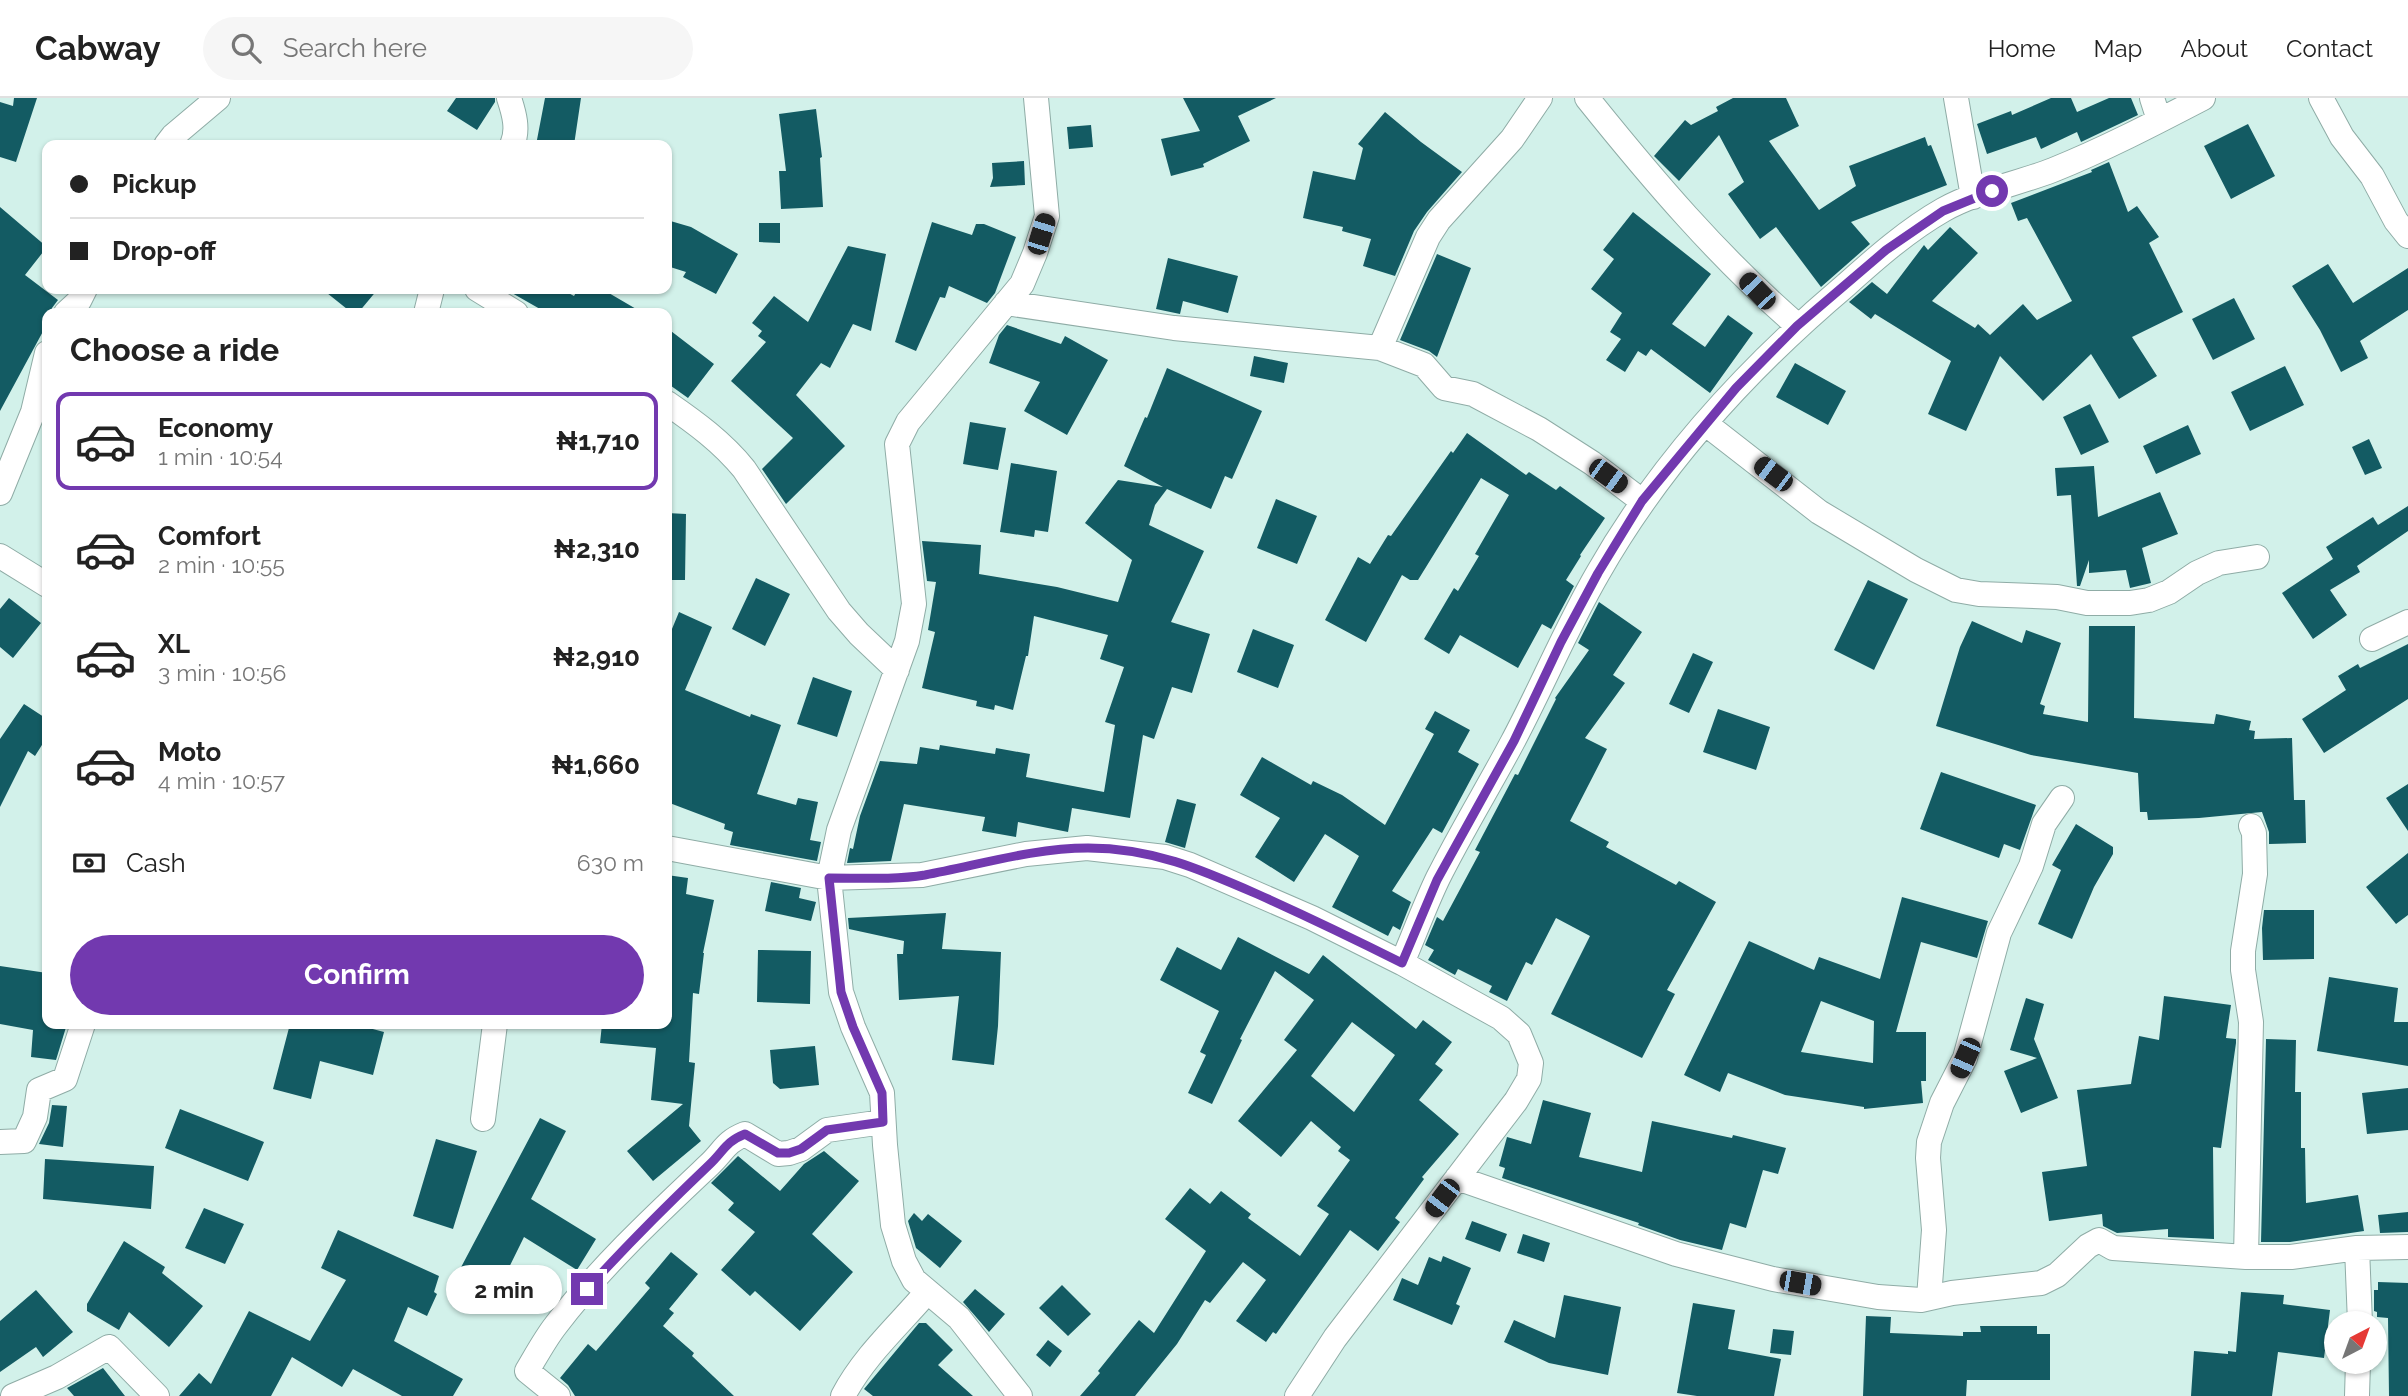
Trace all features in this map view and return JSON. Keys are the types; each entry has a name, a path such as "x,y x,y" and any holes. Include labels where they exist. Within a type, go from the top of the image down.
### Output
{"street":[{"path":"170,140 218,98"},
{"path":"509,98 516,127 514,140"},
{"path":"1020,1396 959,1318 914,1280 904,1261 893,1224 882,1093 841,992 829,878 839,830 907,641 914,604 897,444 908,422 1021,284 1035,253 1046,216 1037,98"},
{"path":"1380,348 1428,237 1439,220 1512,139 1540,98"},
{"path":"1587,98 1685,216 1757,291 1797,326"},
{"path":"1956,98 1973,197"},
{"path":"1402,963 1437,880 1514,741 1561,642 1598,573 1642,501 1736,388 1797,326 1886,250 1943,211 1973,197 2030,179 2103,150 2156,109 2203,98"},
{"path":"2321,98 2342,137 2372,176 2396,221 2408,236"},
{"path":"71,308 82,294"},
{"path":"485,294 508,308"},
{"path":"1006,303 1174,328 1380,348 1424,365 1444,388 1473,394 1539,429 1592,463 1642,501"},
{"path":"0,493 33,412 42,374"},
{"path":"672,407 729,450 839,611 897,670"},
{"path":"1706,424 1819,512 1916,570 1956,590 1979,594 2057,597 2087,603 2130,603 2149,600 2169,592 2197,573 2219,563 2257,557"},
{"path":"0,555 42,582"},
{"path":"2372,639 2408,622"},
{"path":"1929,1298 1934,1230 1927,1158 1929,1142 1942,1103 1965,1058 1999,933 2031,866 2044,824 2062,798"},
{"path":"2246,1257 2251,1022 2243,970 2243,951 2255,874 2254,833 2251,826"},
{"path":"672,849 829,878 922,875 1026,854 1087,848 1165,857 1190,865 1312,918 1402,963 1501,1018 1519,1034 1531,1063 1529,1079 1516,1101 1335,1338 1297,1396"},
{"path":"0,1142 24,1140 35,1117 39,1090 65,1079 81,1029"},
{"path":"483,1119 494,1029"},
{"path":"558,1396 527,1371 555,1326 632,1240 678,1192 712,1163 731,1140 745,1134 778,1153 789,1153 801,1149 827,1130 883,1122"},
{"path":"1457,1178 1676,1254 1761,1276 1878,1297 1921,1300 1952,1293 2041,1283 2057,1275 2088,1246 2099,1240 2113,1248 2246,1257 2291,1257 2357,1248 2408,1247"},
{"path":"2357,1248 2360,1311"},
{"path":"843,1396 865,1359 927,1292"},
{"path":"13,1396 57,1377 109,1347 157,1396"},
{"path":"2357,1396 2358,1374"}],"building":[{"path":"14,98 37,98 16,162 0,157 0,102 13,106"},
{"path":"456,98 495,98 495,102 477,130 447,111"},
{"path":"545,98 581,98 575,140 537,140"},
{"path":"1183,98 1276,98 1238,116 1250,141 1203,164 1204,167 1171,176 1161,139 1200,131"},
{"path":"1733,98 1786,98 1799,126 1769,141 1819,210 1856,186 1849,166 1925,137 1928,146 1931,145 1947,185 1851,222 1870,244 1821,287 1776,227 1760,239 1728,194 1744,182 1719,135 1679,181 1654,156 1685,120 1691,125 1718,111 1716,107"},
{"path":"2051,98 2071,98 2077,112 2109,98 2131,98 2138,115 2081,142 2077,132 2041,149 2036,137 1987,154 1977,124 2011,111 2012,115"},
{"path":"816,109 822,157 823,207 781,209 779,171 786,171 779,114"},
{"path":"1385,112 1462,172 1414,231 1395,276 1363,266 1371,239 1342,231 1343,227 1303,218 1313,171 1355,180 1363,148 1358,144"},
{"path":"2248,124 2275,176 2231,199 2204,146"},
{"path":"1091,125 1093,147 1069,149 1067,127"},
{"path":"1024,161 1025,185 990,187 993,178 992,163"},
{"path":"2109,162 2128,212 2137,206 2159,237 2149,243 2183,312 2132,337 2157,376 2119,399 2091,354 2043,401 2000,356 1966,431 1928,414 1951,361 1875,314 1871,319 1849,302 1872,282 1887,294 1924,245 1928,250 1950,227 1978,253 1932,301 1975,328 1978,324 1990,335 2023,304 2037,320 2072,301 2027,218 2018,221 2011,203 2092,172 2091,170"},
{"path":"0,207 42,243 42,253 25,275 42,288 42,294 50,294 58,300 52,308 42,308 42,333 0,411"},
{"path":"1633,212 1711,274 1672,324 1705,347 1728,315 1753,333 1710,393 1651,349 1646,356 1638,351 1625,372 1606,360 1621,339 1610,332 1622,313 1591,289 1614,259 1603,250"},
{"path":"672,221 691,227 738,254 716,294 683,277 686,272 672,268"},
{"path":"932,222 972,235 976,224 984,224 1016,237 995,293 987,303 949,286 945,298 940,297 916,351 895,342"},
{"path":"759,223 780,223 780,243 759,242"},
{"path":"848,246 886,254 871,331 853,324 830,368 821,363 796,395 845,446 786,504 762,469 793,438 731,381 766,342 758,336 762,331 752,323 774,296 808,322"},
{"path":"1437,254 1471,268 1437,357 1429,351 1400,340"},
{"path":"1168,258 1238,276 1228,313 1183,301 1180,314 1156,309"},
{"path":"2328,264 2353,303 2408,268 2408,310 2360,341 2368,358 2341,372 2320,330 2292,286"},
{"path":"328,294 374,294 362,308 346,308"},
{"path":"514,294 611,294 634,308 538,308"},
{"path":"2234,298 2255,339 2213,360 2192,319"},
{"path":"1007,325 1061,344 1065,336 1108,360 1067,435 1024,411 1040,382 989,363 999,335"},
{"path":"672,332 714,364 688,398 672,387"},
{"path":"1254,356 1288,363 1284,383 1250,376"},
{"path":"1795,363 1846,391 1828,425 1776,397"},
{"path":"2285,366 2304,405 2250,431 2231,392"},
{"path":"1167,368 1262,411 1232,479 1225,476 1211,509 1167,489 1155,505 1149,525 1204,551 1171,622 1210,634 1192,693 1172,687 1154,739 1143,735 1130,818 1072,808 1068,832 1018,822 1016,837 982,831 985,817 904,804 891,861 847,863 880,761 917,764 920,747 939,750 940,745 995,754 996,748 1030,754 1026,777 1104,792 1115,725 1105,722 1124,667 1100,659 1108,635 1034,616 1028,656 1013,710 995,705 994,710 976,706 977,701 922,688 935,632 928,630 936,582 927,581 922,541 981,545 979,574 1057,587 1118,602 1132,560 1085,523 1118,480 1163,487 1124,466"},
{"path":"2090,404 2109,442 2081,455 2063,417"},
{"path":"970,422 1006,428 998,470 963,464"},
{"path":"2188,425 2201,454 2156,474 2143,446"},
{"path":"1467,433 1526,475 1529,472 1556,490 1560,486 1605,518 1566,580 1574,586 1551,629 1542,624 1518,668 1460,635 1449,654 1424,639 1454,588 1458,591 1479,556 1475,554 1509,495 1481,478 1418,580 1410,580 1402,575 1366,642 1325,620 1358,557 1370,564 1388,535 1391,536 1451,451 1453,453"},
{"path":"2369,439 2382,468 2365,475 2352,447"},
{"path":"1011,463 1057,471 1048,532 1035,530 1034,537 1000,532"},
{"path":"2094,466 2098,517 2160,492 2178,534 2142,548 2151,583 2130,588 2126,570 2089,573 2089,560 2080,586 2077,586 2071,495 2057,496 2055,468"},
{"path":"1276,499 1317,516 1297,564 1257,548"},
{"path":"2408,506 2408,531 2357,566 2360,572 2330,590 2347,615 2313,639 2282,593 2333,559 2326,547 2373,517 2378,525"},
{"path":"672,513 686,514 685,580 672,580"},
{"path":"756,578 790,594 765,646 732,629"},
{"path":"1868,580 1908,599 1874,670 1834,650"},
{"path":"9,598 41,623 13,658 0,647 0,609"},
{"path":"1599,602 1642,632 1613,675 1625,683 1585,738 1607,749 1570,821 1609,842 1606,847 1676,885 1679,881 1716,902 1667,990 1675,994 1642,1058 1551,1014 1590,936 1556,918 1532,965 1526,962 1507,1001 1489,992 1492,986 1458,969 1455,975 1428,960 1434,950 1425,945 1437,917 1443,921 1480,852 1475,850 1515,774 1518,775 1555,698 1589,650 1578,643"},
{"path":"679,612 712,627 685,690 750,717 751,714 781,725 757,794 796,805 798,798 818,802 810,840 821,842 817,861 730,845 733,832 724,829 725,824 672,804 672,629"},
{"path":"1972,621 2022,643 2026,630 2061,643 2040,704 2045,706 2043,714 2088,722 2089,626 2135,626 2134,718 2214,724 2216,714 2251,721 2249,730 2255,731 2254,739 2292,738 2294,800 2305,800 2306,843 2269,844 2269,832 2262,812 2148,820 2147,812 2140,812 2138,773 2031,755 1936,726 1960,647"},
{"path":"1253,629 1294,645 1278,688 1237,672"},
{"path":"2408,644 2408,699 2324,753 2302,719 2346,690 2338,676 2358,664 2360,668"},
{"path":"1693,653 1713,662 1689,713 1669,704"},
{"path":"813,677 852,691 837,737 797,724"},
{"path":"24,704 42,716 42,745 35,756 28,751 0,807 0,739"},
{"path":"1718,709 1770,727 1756,770 1703,752"},
{"path":"1435,711 1470,730 1458,752 1479,764 1442,833 1433,828 1392,891 1411,902 1400,930 1393,926 1388,936 1332,907 1359,856 1325,834 1294,882 1255,857 1280,818 1240,795 1262,757 1311,785 1313,781 1342,795 1385,825 1434,734 1425,729"},
{"path":"1941,772 2036,805 2020,850 2004,844 1999,858 1920,829"},
{"path":"2408,784 2408,831 2386,798"},
{"path":"1177,799 1196,804 1185,848 1165,842"},
{"path":"2076,824 2113,847 2113,854 2094,887 2072,939 2038,924 2061,870 2052,865"},
{"path":"2408,853 2408,915 2396,924 2366,887"},
{"path":"672,876 688,878 686,894 714,900 703,953 699,994 693,993 689,1062 695,1063 689,1126 701,1141 653,1181 627,1151 683,1104 651,1100 656,1048 600,1043 601,1029 672,1029"},
{"path":"771,882 801,888 799,898 816,902 811,921 765,911"},
{"path":"1902,897 1988,921 1977,958 1921,942 1896,1032 1926,1032 1926,1081 1921,1081 1923,1103 1864,1109 1785,1095 1728,1073 1720,1092 1684,1075 1749,941 1814,970 1819,957 1880,979","holes":["1821,1001 1874,1021 1873,1063 1801,1052"]},
{"path":"2264,910 2314,910 2314,959 2263,960"},
{"path":"946,913 942,949 1001,952 994,1065 952,1060 959,996 899,1000 897,954 903,954 904,941 849,929 848,918"},
{"path":"1238,937 1309,974 1323,955 1416,1029 1423,1020 1452,1042 1435,1064 1443,1070 1419,1100 1459,1134 1422,1177 1424,1179 1395,1218 1400,1222 1378,1251 1350,1230 1276,1334 1273,1332 1266,1342 1236,1321 1266,1280 1243,1262 1210,1303 1205,1300 1177,1344 1135,1396 1080,1396 1139,1320 1154,1333 1206,1251 1165,1219 1190,1188 1210,1204 1221,1191 1251,1214 1248,1218 1300,1256 1329,1214 1317,1206 1350,1160 1338,1151 1341,1147 1311,1121 1281,1157 1238,1121 1297,1050 1284,1040 1314,1000 1275,971 1240,1039 1242,1040 1212,1104 1188,1093 1206,1055 1200,1052 1219,1011 1160,980 1177,947 1221,970","holes":["1352,1022 1395,1055 1354,1112 1311,1076"]},
{"path":"758,950 811,951 810,1004 757,1002"},
{"path":"0,966 42,972 42,1029 65,1029 56,1060 31,1057 33,1030 0,1024"},
{"path":"2329,977 2398,988 2394,1022 2408,1022 2408,1066 2317,1051"},
{"path":"2164,996 2231,1005 2226,1038 2236,1039 2236,1043 2221,1148 2213,1147 2214,1239 2168,1237 2168,1229 2117,1233 2103,1226 2102,1214 2049,1221 2042,1172 2087,1166 2077,1090 2131,1084 2139,1036 2159,1040"},
{"path":"2026,998 2044,1004 2034,1039 2058,1098 2021,1113 2004,1071 2037,1058 2010,1050"},
{"path":"289,1029 373,1029 384,1032 373,1075 320,1061 311,1099 273,1089"},
{"path":"2266,1039 2296,1040 2295,1092 2301,1092 2301,1148 2305,1148 2306,1203 2358,1195 2364,1231 2290,1242 2261,1242"},
{"path":"815,1046 819,1085 780,1089 773,1083 770,1050"},
{"path":"2408,1088 2408,1130 2367,1134 2362,1093"},
{"path":"1543,1100 1591,1113 1579,1157 1642,1172 1652,1121 1732,1138 1733,1135 1786,1148 1778,1174 1763,1170 1746,1228 1730,1223 1722,1250 1680,1240 1638,1225 1639,1223 1502,1178 1505,1168 1499,1166 1507,1137 1531,1144"},
{"path":"52,1105 67,1106 63,1147 39,1144 49,1123"},
{"path":"180,1109 264,1142 248,1181 165,1148"},
{"path":"540,1118 566,1131 531,1199 596,1239 577,1270 524,1237 498,1290 458,1273"},
{"path":"436,1139 477,1151 453,1229 413,1216"},
{"path":"824,1151 859,1181 812,1234 853,1272 800,1331 755,1291 750,1296 721,1270 755,1232 728,1210 734,1203 711,1183 738,1156 780,1191 804,1164"},
{"path":"45,1159 154,1166 151,1209 43,1199"},
{"path":"204,1208 244,1224 225,1264 185,1248"},
{"path":"2408,1212 2408,1232 2380,1233 2378,1215"},
{"path":"914,1213 922,1221 928,1214 962,1241 940,1268 916,1248 908,1221"},
{"path":"1472,1221 1507,1234 1500,1252 1465,1239"},
{"path":"338,1230 439,1276 434,1292 437,1294 427,1316 408,1307 394,1341 463,1379 453,1396 402,1396 353,1369 342,1387 292,1357 271,1396 179,1396 199,1373 211,1384 249,1311 310,1341 346,1280 321,1268"},
{"path":"1523,1234 1550,1243 1544,1262 1517,1253"},
{"path":"124,1241 165,1267 162,1273 203,1306 169,1347 129,1312 119,1330 87,1311 87,1304"},
{"path":"671,1252 698,1274 669,1309 674,1313 663,1326 694,1353 692,1356 734,1396 575,1396 560,1378 588,1344 596,1351 650,1288 645,1283"},
{"path":"1443,1256 1471,1268 1456,1304 1460,1306 1452,1325 1393,1300 1402,1278 1418,1285 1429,1257 1441,1262"},
{"path":"2378,1282 2408,1283 2408,1396 2389,1396 2388,1318 2387,1311 2374,1311 2374,1290 2378,1290"},
{"path":"1062,1285 1091,1314 1068,1336 1039,1308"},
{"path":"975,1289 1005,1314 989,1332 963,1302"},
{"path":"36,1290 73,1332 43,1357 36,1347 0,1372 0,1321"},
{"path":"2241,1292 2284,1295 2283,1304 2330,1310 2324,1311 2324,1358 2278,1352 2272,1396 2191,1396 2194,1351 2228,1354 2228,1351 2236,1352"},
{"path":"1564,1295 1621,1307 1608,1375 1549,1363 1504,1342 1514,1320 1555,1338"},
{"path":"1693,1303 1735,1310 1728,1349 1781,1359 1774,1396 1697,1396 1677,1393"},
{"path":"1866,1316 1891,1317 1890,1333 1963,1336 1963,1332 1981,1332 1980,1326 2037,1326 2037,1334 2050,1334 2050,1380 1967,1380 1966,1396 1863,1396"},
{"path":"919,1323 926,1323 953,1350 938,1365 973,1396 873,1396 864,1389"},
{"path":"1773,1329 1794,1331 1791,1355 1770,1353"},
{"path":"1048,1340 1062,1351 1050,1367 1036,1355"},
{"path":"103,1368 125,1396 74,1396 67,1388"}],"route":[{"path":"587,1289 678,1192 712,1163 731,1140 745,1134 778,1153 789,1153 801,1149 827,1130 883,1122 882,1093 841,992 829,878 922,875 1026,854 1087,848 1165,857 1190,865 1312,918 1402,963 1437,880 1514,741 1561,642 1598,573 1642,501 1736,388 1797,326 1886,250 1943,211 1992,191"}]}
